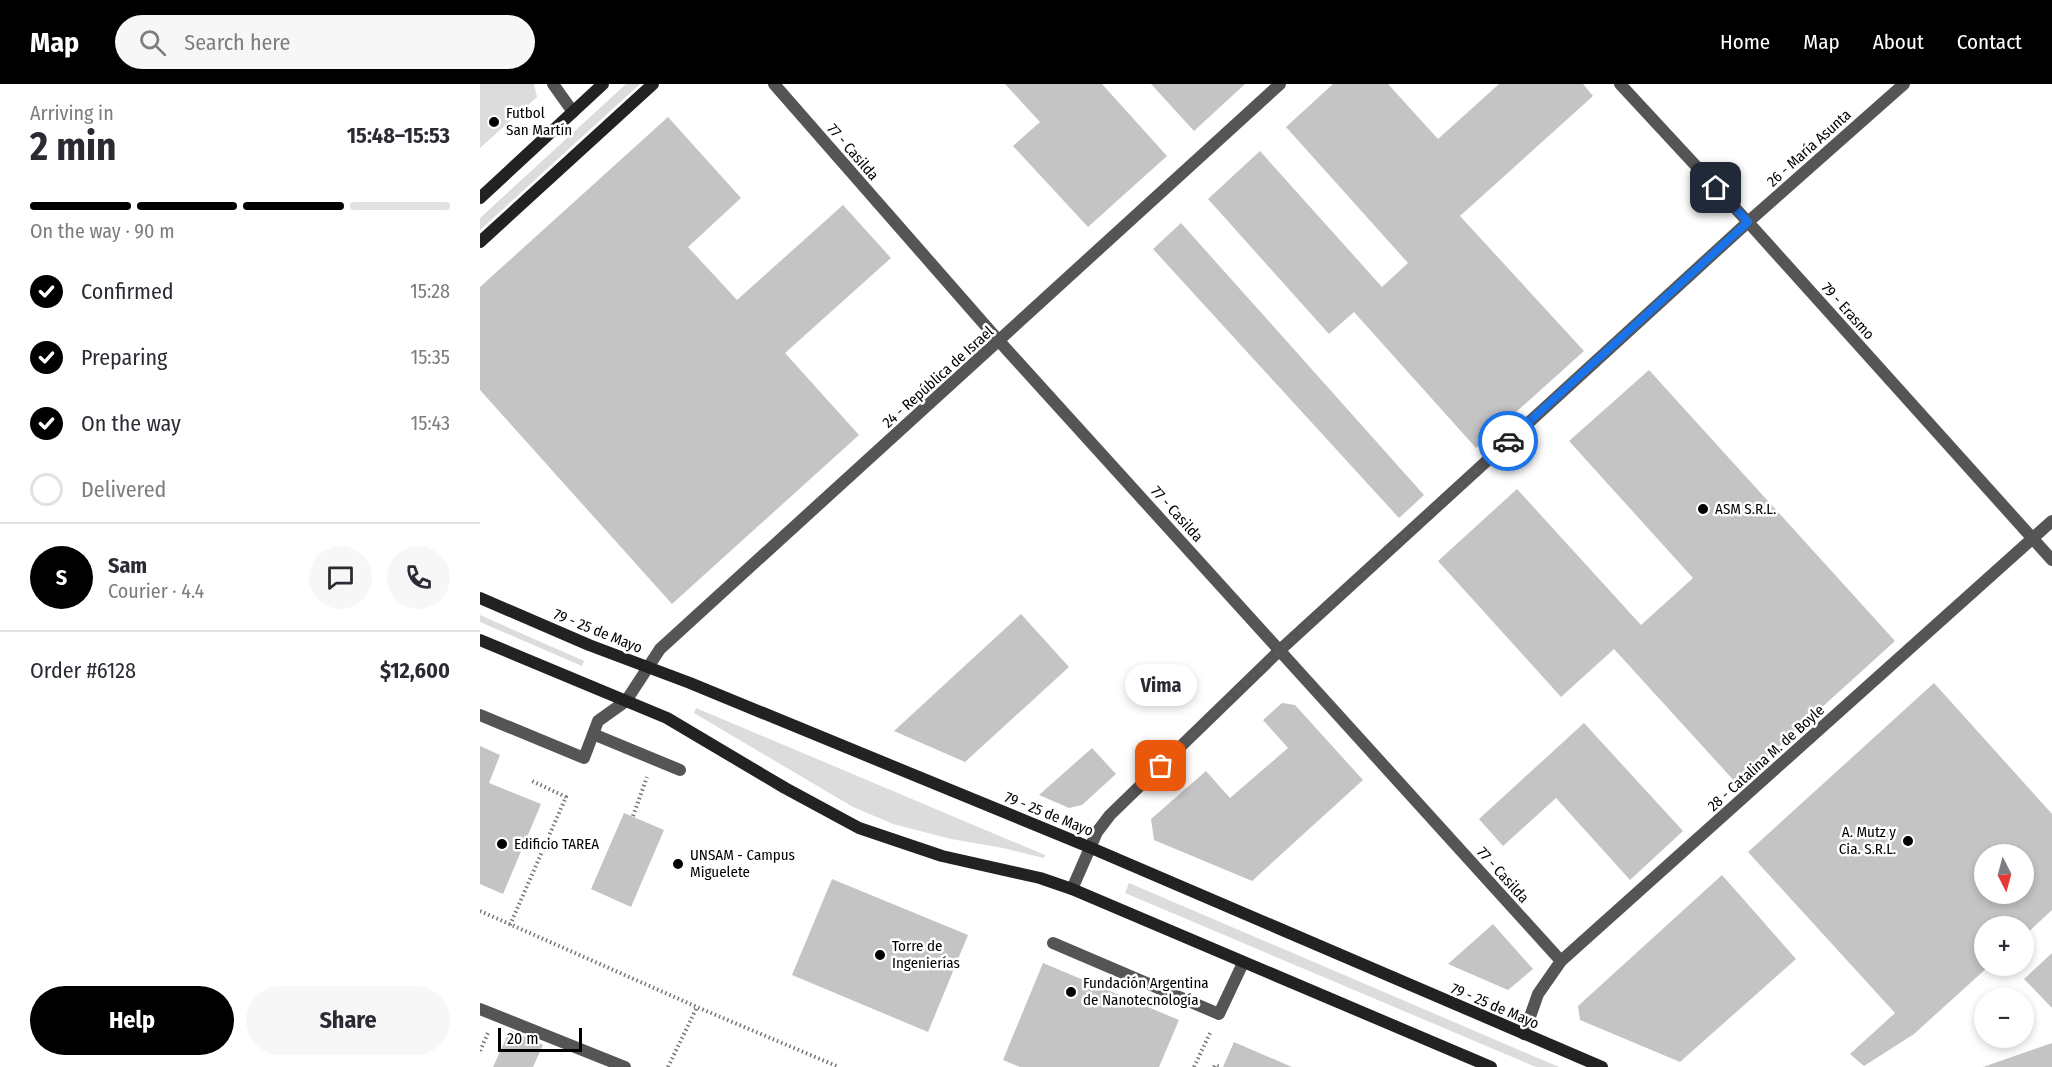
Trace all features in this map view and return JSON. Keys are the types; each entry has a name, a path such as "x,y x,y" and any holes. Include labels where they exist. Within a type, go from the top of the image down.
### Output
{"main road":[{"path":"480,198 603,84"},
{"path":"480,243 653,84"},
{"name":"79 - 25 de Mayo","path":"480,598 589,645 701,687 1089,847 1602,1067"},
{"path":"480,640 667,718 784,788 859,828 942,856 1040,878 1072,889 1491,1067"}],"street":[{"path":"553,84 573,112"},
{"name":"77 - Casilda","path":"774,84 999,341 1561,962"},
{"name":"24 - República de Israel","path":"626,701 660,649 1280,84"},
{"name":"79 - Erasmo","path":"1620,84 1748,222 2052,560"},
{"name":"26 - María Asunta","path":"1072,889 1096,832 1110,815 1280,650 1748,222 1904,84"},
{"name":"28 - Catalina M. de Boyle","path":"1524,1034 1538,994 1561,962 2052,521"},
{"path":"480,715 584,758 601,718 626,701"},
{"path":"593,734 680,770"},
{"path":"1053,943 1219,1014 1243,963"},
{"path":"480,1009 625,1067"}],"path":[{"path":"633,816 654,760"},
{"path":"510,925 566,797 530,780"},
{"path":"480,911 839,1067"},
{"path":"668,1067 697,1007"},
{"path":"1194,1067 1219,1014"},
{"path":"1214,1067 1215,1065 1220,1067"}],"shaded area":[{"name":"Futbol San Martín","path":"480,84 534,84 537,97 480,148"},
{"path":"626,84 640,84 480,230 480,218"},
{"path":"480,615 584,661 582,666 480,622"},
{"path":"696,708 1045,855 1044,858 951,839 893,824 853,807 694,713"},
{"path":"1129,883 1559,1067 1536,1067 1125,893"}],"building":[{"path":"1005,84 1102,84 1167,156 1088,227 1013,146 1040,122"},
{"path":"1151,84 1245,84 1194,131"},
{"path":"1333,84 1388,84 1438,139 1499,84 1583,84 1593,96 1460,216 1584,351 1476,448 1354,312 1329,334 1208,199 1260,151 1382,287 1408,263 1286,127"},
{"path":"668,117 741,198 688,247 737,300 843,205 891,258 785,353 859,435 672,604 480,390 480,287"},
{"path":"1181,223 1424,495 1399,518 1153,249"},
{"path":"1649,370 1895,641 1737,784 1614,649 1561,697 1438,561 1517,489 1641,625 1693,578 1569,441"},
{"path":"1021,614 1069,667 965,762 894,731"},
{"name":"A. Mutz y Cia. S.R.L.","path":"1934,683 2052,814 2052,910 2034,927 2034,916 1974,916 1974,976 1978,976 1914,1034 1864,1066 1850,1054 1895,1013 1748,852"},
{"path":"1282,703 1295,705 1363,780 1252,881 1154,840 1151,819 1206,771 1230,798 1288,748 1263,720"},
{"path":"1584,723 1683,831 1630,880 1556,798 1503,846 1479,819"},
{"name":"Edificio TAREA","path":"480,746 500,755 489,783 541,804 503,894 480,884"},
{"path":"1092,748 1116,774 1082,805 1069,808 1039,795"},
{"path":"624,813 664,830 631,907 591,889"},
{"path":"1722,875 1796,959 1680,1062 1580,1020 1578,1006"},
{"name":"Torre de Ingenierías","path":"832,879 968,935 928,1032 792,975"},
{"path":"1493,924 1533,969 1508,990 1448,964"},
{"path":"2052,953 2052,1008 2024,979 2027,976 2034,976 2034,970"},
{"name":"Fundación Argentina de Nanotecnología","path":"1043,963 1179,1020 1159,1067 1020,1067 1003,1060"},
{"path":"510,1030 543,1045 533,1067 493,1067"},
{"path":"1234,1042 1292,1067 1223,1067"},
{"path":"2052,1043 2052,1067 1983,1067"}],"way so far":[{"path":"1161,766 1280,650 1508,441"}],"place":[{"name":"Futbol San Martín","path":"494,122"},
{"name":"ASM S.R.L.","path":"1703,509"},
{"name":"Vima","path":"1161,766"},
{"name":"A. Mutz y Cia. S.R.L.","path":"1908,841"},
{"name":"Edificio TAREA","path":"502,844"},
{"name":"UNSAM - Campus Miguelete","path":"678,864"},
{"name":"Torre de Ingenierías","path":"880,955"},
{"name":"Fundación Argentina de Nanotecnología","path":"1071,992"}],"route":[{"path":"1508,441 1748,222 1716,188"}]}
